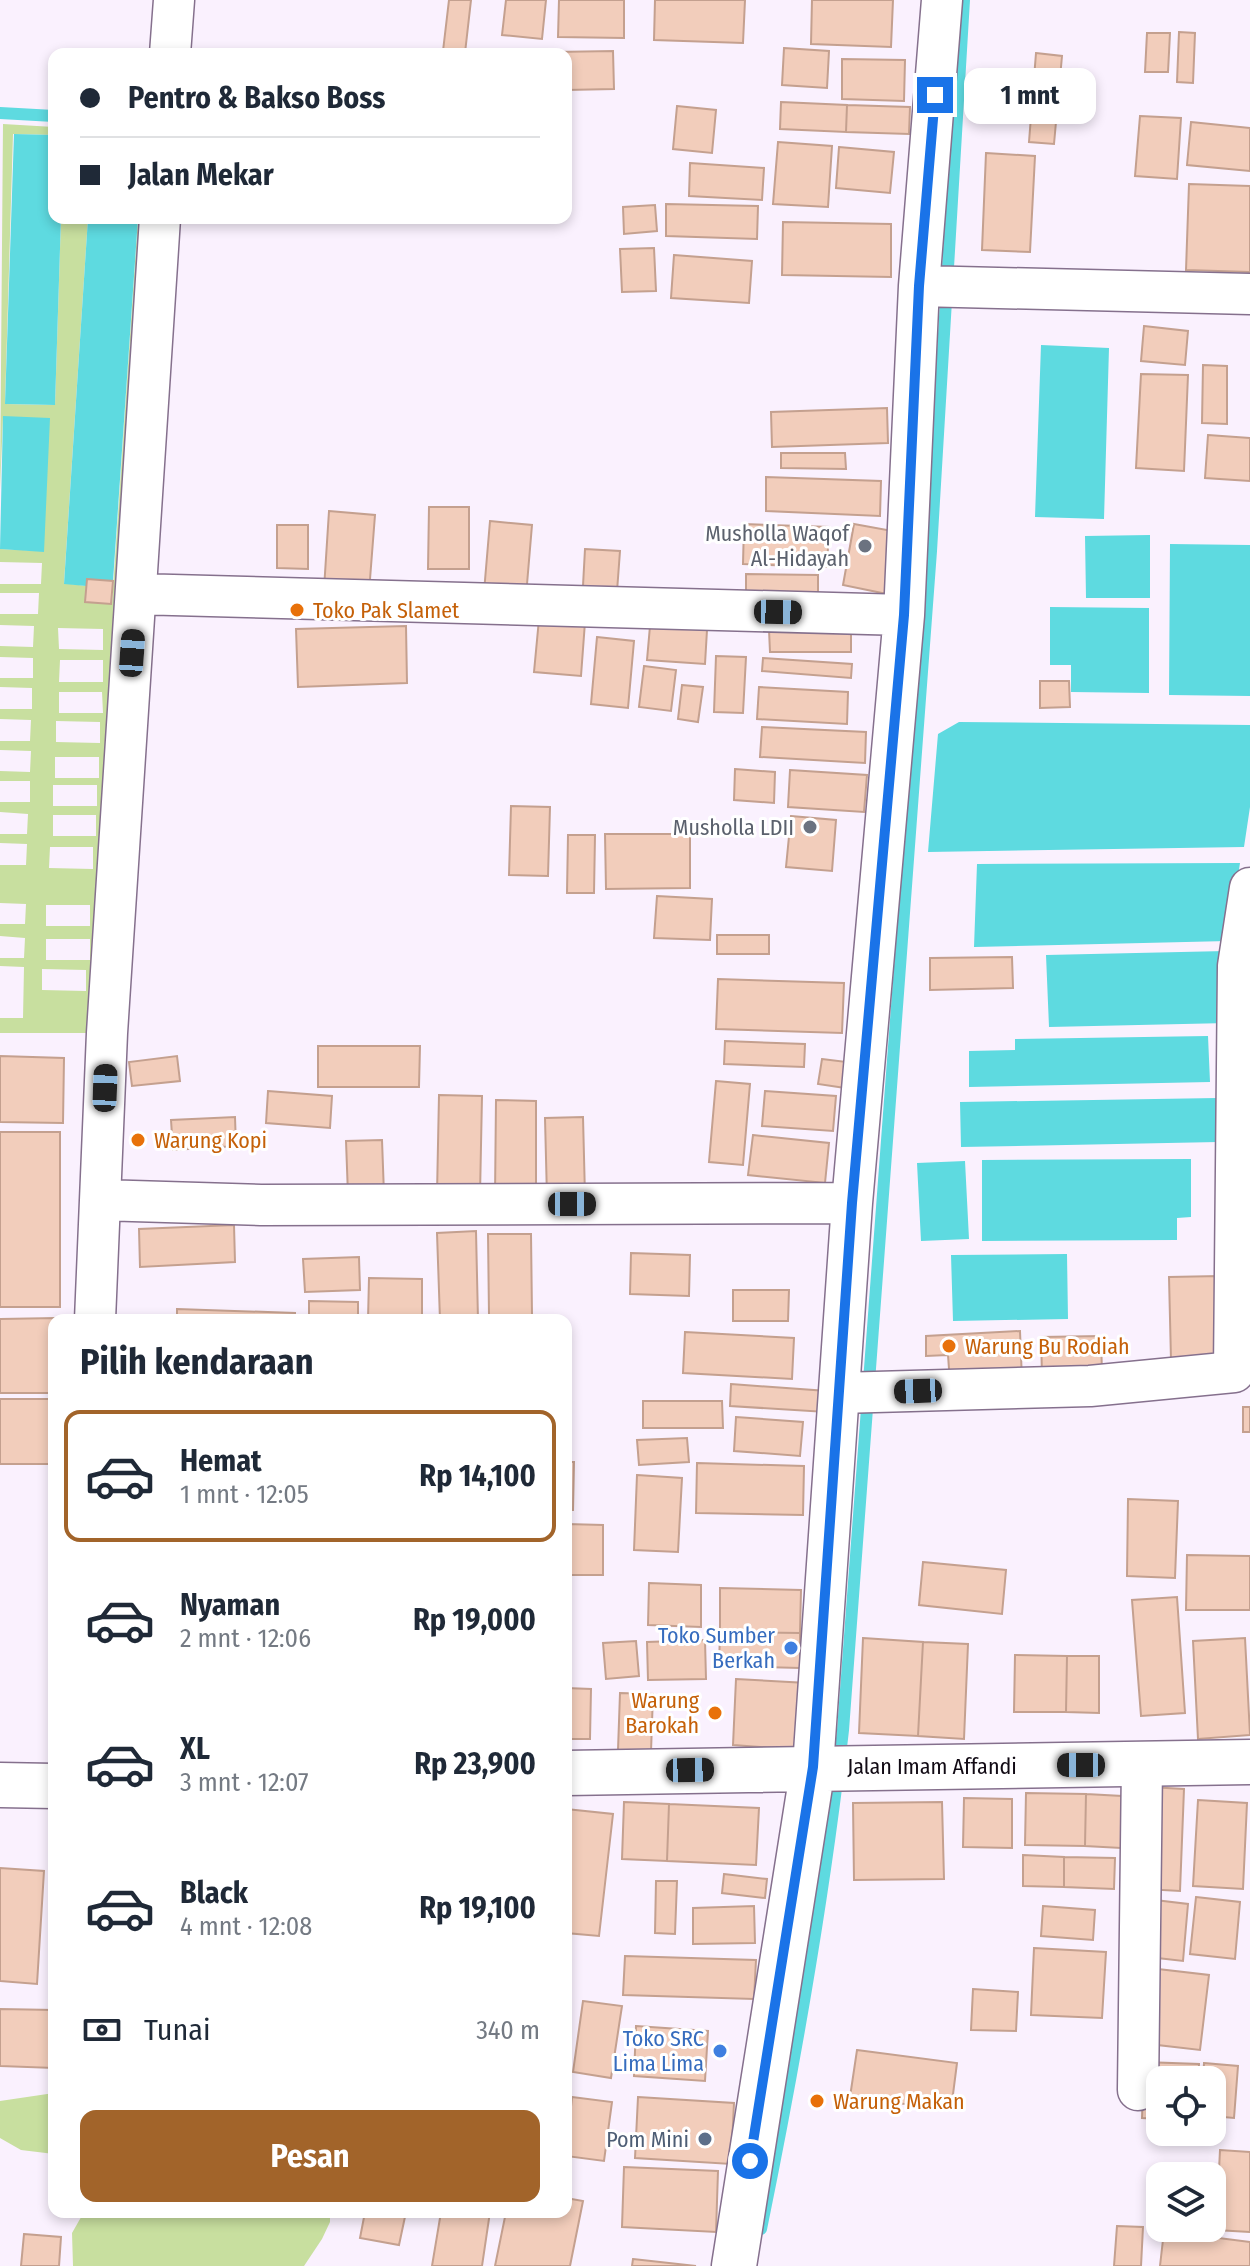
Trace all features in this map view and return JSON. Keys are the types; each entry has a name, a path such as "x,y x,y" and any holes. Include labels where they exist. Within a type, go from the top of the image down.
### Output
{"street":[{"path":"170,48 174,0"},
{"path":"734,2266 836,1767 862,1392 852,1203 904,615 940,287 942,0"},
{"path":"95,1314 108,1019 160,224"},
{"path":"940,287 1250,294"},
{"path":"136,594 904,615"},
{"path":"862,1392 1090,1386 1234,1372 1238,966 1250,888"},
{"path":"100,1200 261,1205 852,1203"},
{"name":"Jalan Imam Affandi","path":"572,1773 1250,1762"},
{"path":"1138,2090 1142,1764"},
{"path":"0,1785 48,1786"}],"green space":[{"path":"3,124 48,127 48,135 13,134 5,404 55,405 61,224 88,224 64,583 86,586 85,602 112,604 138,224 160,224 107,1033 0,1033 0,1018 23,1018 24,967 0,966 0,958 24,958 25,938 0,936 0,924 25,924 26,904 0,903 0,865 26,865 27,844 0,843 0,834 27,834 28,814 0,812 0,802 30,802 30,781 0,781 0,771 30,772 31,751 0,750 0,741 30,741 31,720 0,719 0,709 32,709 32,688 0,687 0,678 33,678 33,658 0,657 0,646 33,647 34,626 0,625 0,614 38,614 39,593 0,593 0,584 41,584 42,563 0,562 0,549 44,551 3,417 0,490","holes":["58,628 103,629 103,650 59,649","60,660 103,660 103,682 59,682","59,692 102,692 103,713 59,713","56,721 100,722 100,743 56,742","55,757 99,757 99,778 55,778","53,785 97,785 97,806 53,806","53,815 96,815 96,836 53,836","50,847 93,847 93,869 49,868","46,905 90,905 90,926 46,926","46,939 90,939 90,960 46,960","42,969 86,970 86,991 42,990"]},
{"path":"48,2094 48,2153 21,2150 0,2138 0,2101"},
{"path":"81,2218 330,2218 322,2239 304,2266 73,2266 72,2233"}],"water":[{"path":"14,134 48,135 48,224 61,224 55,405 5,404"},
{"path":"88,224 138,224 113,581 87,579 86,586 64,584"},
{"path":"1041,345 1109,348 1104,519 1035,517"},
{"path":"3,416 50,418 44,552 0,549"},
{"path":"1150,535 1150,598 1086,598 1085,536"},
{"path":"1170,544 1250,545 1250,696 1169,695"},
{"path":"1050,607 1149,608 1149,693 1071,692 1071,665 1050,665"},
{"path":"959,722 1250,725 1250,807 1244,847 928,852 938,734"},
{"path":"1240,863 1228,941 974,947 977,864"},
{"path":"1226,951 1228,1023 1049,1027 1046,955"},
{"path":"1208,1036 1210,1082 969,1087 969,1051 1015,1050 1015,1039"},
{"path":"1217,1098 1218,1142 961,1147 960,1102"},
{"path":"1191,1159 1191,1217 1177,1218 1177,1240 982,1241 982,1160"},
{"path":"965,1161 969,1239 921,1241 917,1163"},
{"path":"1067,1254 1068,1319 953,1321 951,1255"}],"building":[{"path":"449,0 471,0 466,48 443,48"},
{"path":"506,0 546,0 542,39 502,35"},
{"path":"559,0 624,0 624,38 558,37"},
{"path":"655,0 745,0 743,43 654,40"},
{"path":"812,0 893,0 891,47 811,44"},
{"path":"1179,32 1195,33 1193,83 1177,82"},
{"path":"1147,33 1170,33 1168,72 1145,72"},
{"path":"784,48 829,51 827,88 782,85"},
{"path":"613,51 614,89 572,90 572,52"},
{"path":"1036,53 1062,56 1054,144 1029,142"},
{"path":"842,59 905,60 904,101 842,99"},
{"path":"781,102 847,105 846,132 780,129"},
{"path":"847,105 910,107 909,134 846,132"},
{"path":"677,106 716,110 712,153 673,149"},
{"path":"1140,116 1181,118 1177,179 1135,176"},
{"path":"1191,122 1250,128 1250,171 1187,165"},
{"path":"778,142 832,146 828,207 773,204"},
{"path":"839,147 894,152 890,193 836,188"},
{"path":"986,153 1035,156 1030,252 982,250"},
{"path":"690,163 764,168 762,200 689,196"},
{"path":"1189,184 1250,186 1250,272 1186,270"},
{"path":"666,204 758,206 757,239 666,236"},
{"path":"655,205 657,231 624,234 623,207"},
{"path":"783,222 891,224 891,277 782,275"},
{"path":"654,248 656,291 622,292 620,249"},
{"path":"674,255 752,261 749,303 671,298"},
{"path":"1144,326 1188,331 1185,365 1141,361"},
{"path":"1203,365 1227,366 1227,424 1202,423"},
{"path":"1141,374 1188,375 1184,471 1136,468"},
{"path":"887,408 888,443 772,447 771,412"},
{"path":"1208,435 1250,438 1250,481 1205,478"},
{"path":"781,453 845,453 846,469 781,468"},
{"path":"766,477 881,481 880,516 766,511"},
{"path":"429,507 469,507 469,569 428,569"},
{"path":"329,511 375,515 369,592 324,589"},
{"path":"490,521 532,525 526,596 484,592"},
{"path":"744,524 829,527 827,567 743,564"},
{"path":"854,524 898,532 887,594 843,585"},
{"path":"277,525 308,525 308,569 277,568"},
{"path":"585,549 620,551 616,605 582,604"},
{"path":"746,574 818,575 818,602 746,602"},
{"path":"87,579 113,581 111,604 85,602"},
{"path":"539,619 585,622 581,676 534,672"},
{"path":"406,626 407,683 298,687 296,629"},
{"path":"650,626 707,630 705,664 647,660"},
{"path":"769,630 851,630 851,652 770,652"},
{"path":"597,637 634,641 628,708 591,704"},
{"path":"716,656 746,657 743,713 714,712"},
{"path":"763,658 852,664 851,678 762,671"},
{"path":"644,666 676,670 671,711 639,707"},
{"path":"1040,681 1069,681 1070,707 1040,708"},
{"path":"682,685 703,687 698,722 678,719"},
{"path":"759,687 848,692 847,724 757,719"},
{"path":"762,727 866,732 865,763 760,757"},
{"path":"735,769 775,772 774,803 734,800"},
{"path":"790,770 867,775 864,812 788,807"},
{"path":"511,806 550,807 548,876 509,875"},
{"path":"791,816 836,820 832,871 786,867"},
{"path":"605,834 690,834 690,888 606,889"},
{"path":"568,835 595,835 594,893 567,893"},
{"path":"657,896 712,899 710,940 654,938"},
{"path":"717,935 769,935 769,954 717,954"},
{"path":"1012,957 1013,988 930,990 930,958"},
{"path":"718,979 844,983 842,1033 716,1029"},
{"path":"725,1041 805,1044 804,1067 724,1064"},
{"path":"318,1046 420,1046 419,1087 318,1087"},
{"path":"0,1056 64,1058 63,1123 0,1122"},
{"path":"177,1056 180,1081 132,1086 129,1062"},
{"path":"822,1059 855,1063 852,1089 818,1084"},
{"path":"716,1081 750,1084 743,1165 709,1162"},
{"path":"268,1091 332,1096 330,1128 266,1123"},
{"path":"765,1091 836,1096 833,1131 762,1126"},
{"path":"439,1095 482,1096 480,1195 437,1194"},
{"path":"496,1100 536,1101 536,1197 495,1197"},
{"path":"235,1117 236,1146 173,1150 171,1120"},
{"path":"583,1117 585,1196 547,1198 545,1118"},
{"path":"0,1132 60,1132 60,1307 0,1307"},
{"path":"753,1135 829,1143 825,1183 748,1175"},
{"path":"382,1140 384,1194 348,1195 346,1141"},
{"path":"234,1225 235,1262 140,1267 139,1229"},
{"path":"476,1231 478,1314 440,1314 437,1233"},
{"path":"488,1234 531,1234 532,1314 489,1314"},
{"path":"631,1253 690,1255 689,1296 630,1294"},
{"path":"359,1257 360,1290 305,1292 303,1259"},
{"path":"1219,1276 1221,1358 1171,1360 1169,1277"},
{"path":"369,1278 422,1279 422,1314 368,1314"},
{"path":"733,1290 789,1290 788,1321 733,1321"},
{"path":"309,1301 358,1302 358,1314 309,1314"},
{"path":"177,1309 295,1313 295,1314 177,1314"},
{"path":"48,1318 48,1393 0,1393 0,1319"},
{"path":"1020,1331 1022,1380 950,1383 948,1355 926,1356 926,1336"},
{"path":"685,1332 794,1338 792,1379 683,1373"},
{"path":"1101,1336 1102,1374 1042,1375 1041,1337"},
{"path":"731,1384 827,1391 826,1412 730,1406"},
{"path":"0,1399 48,1399 48,1464 0,1464"},
{"path":"643,1401 722,1401 723,1428 643,1428"},
{"path":"1243,1407 1250,1407 1250,1432 1243,1432"},
{"path":"736,1417 803,1422 800,1456 734,1451"},
{"path":"687,1438 689,1462 639,1465 637,1440"},
{"path":"572,1462 574,1462 573,1510"},
{"path":"697,1463 804,1466 803,1515 696,1513"},
{"path":"637,1475 682,1478 678,1552 634,1550"},
{"path":"1128,1499 1178,1501 1175,1578 1127,1576"},
{"path":"572,1524 603,1525 603,1575 572,1575"},
{"path":"1187,1555 1250,1556 1250,1610 1186,1610"},
{"path":"923,1562 1006,1570 1002,1614 919,1605"},
{"path":"649,1583 701,1585 701,1627 648,1625"},
{"path":"720,1588 801,1590 800,1633 720,1632"},
{"path":"1177,1597 1185,1713 1141,1716 1132,1600"},
{"path":"720,1632 800,1633 800,1668 719,1666"},
{"path":"863,1638 923,1642 918,1736 859,1733"},
{"path":"1245,1638 1250,1735 1198,1739 1193,1641"},
{"path":"705,1640 706,1679 648,1680 647,1642"},
{"path":"636,1641 639,1676 606,1679 603,1643"},
{"path":"923,1642 968,1644 964,1739 918,1736"},
{"path":"1015,1655 1067,1656 1066,1712 1014,1712"},
{"path":"1067,1656 1099,1656 1099,1713 1066,1712"},
{"path":"736,1679 807,1683 804,1750 733,1745"},
{"path":"572,1688 591,1689 590,1739 572,1739"},
{"path":"620,1693 653,1694 651,1752 618,1750"},
{"path":"1149,1787 1184,1789 1180,1891 1145,1889"},
{"path":"1026,1793 1086,1794 1085,1846 1025,1845"},
{"path":"1086,1794 1122,1796 1121,1848 1085,1846"},
{"path":"964,1798 1012,1799 1012,1848 963,1847"},
{"path":"1198,1800 1247,1803 1243,1889 1193,1886"},
{"path":"624,1802 669,1804 667,1861 622,1859"},
{"path":"942,1802 944,1879 854,1880 853,1803"},
{"path":"669,1804 759,1808 756,1865 667,1861"},
{"path":"572,1810 613,1814 599,1936 572,1934"},
{"path":"1023,1855 1064,1857 1064,1887 1023,1886"},
{"path":"1064,1857 1115,1858 1114,1889 1064,1887"},
{"path":"0,1868 44,1871 37,1984 0,1981"},
{"path":"724,1874 767,1879 765,1898 722,1893"},
{"path":"656,1881 677,1881 675,1934 655,1933"},
{"path":"1196,1897 1240,1902 1235,1959 1190,1954"},
{"path":"1155,1900 1188,1904 1183,1961 1149,1957"},
{"path":"754,1906 755,1943 693,1944 693,1908"},
{"path":"1043,1906 1095,1910 1093,1940 1041,1936"},
{"path":"1034,1948 1106,1952 1102,2018 1031,2015"},
{"path":"625,1956 756,1960 754,1999 623,1995"},
{"path":"1158,1969 1209,1975 1200,2050 1149,2044"},
{"path":"973,1989 1018,1992 1016,2031 971,2030"},
{"path":"583,2001 622,2006 611,2078 573,2072"},
{"path":"0,2009 48,2010 48,2068 0,2066"},
{"path":"636,2026 708,2031 705,2081 634,2076"},
{"path":"857,2050 957,2063 951,2110 850,2097"},
{"path":"1144,2062 1199,2064 1146,2066 1146,2118 1142,2118"},
{"path":"1204,2063 1238,2066 1234,2118 1226,2117 1226,2066 1204,2066"},
{"path":"572,2097 612,2102 604,2161 572,2157"},
{"path":"638,2097 734,2103 731,2164 635,2158"},
{"path":"1220,2150 1250,2152 1250,2232 1226,2231 1226,2162 1219,2162"},
{"path":"624,2167 718,2171 716,2232 622,2227"},
{"path":"572,2199 583,2201 570,2266 495,2266 505,2218 572,2218"},
{"path":"364,2218 405,2218 399,2245 360,2238"},
{"path":"440,2218 489,2218 482,2266 432,2266"},
{"path":"1117,2226 1143,2227 1141,2266 1114,2266"},
{"path":"24,2234 61,2237 59,2266 21,2266"},
{"path":"1226,2239 1250,2242 1250,2266 1160,2266 1163,2242 1226,2242"},
{"path":"633,2259 696,2266 632,2266"}],"waterway":[{"path":"761,2229 808,1981 843,1730 931,551 964,0"},
{"path":"0,113 48,116"}],"place":[{"name":"Musholla Waqof Al-Hidayah","path":"865,546"},
{"name":"Toko Pak Slamet","path":"297,610"},
{"name":"Musholla LDII","path":"810,827"},
{"name":"Warung Kopi","path":"138,1140"},
{"name":"Warung Bu Rodiah","path":"949,1346"},
{"name":"Toko Sumber Berkah","path":"791,1648"},
{"name":"Warung Barokah","path":"715,1713"},
{"name":"Toko SRC Lima Lima","path":"720,2051"},
{"name":"Warung Makan","path":"817,2101"},
{"name":"Pom Mini","path":"705,2139"}],"route":[{"path":"750,2161 813,1767 852,1203 904,615 919,286 935,95"}]}
